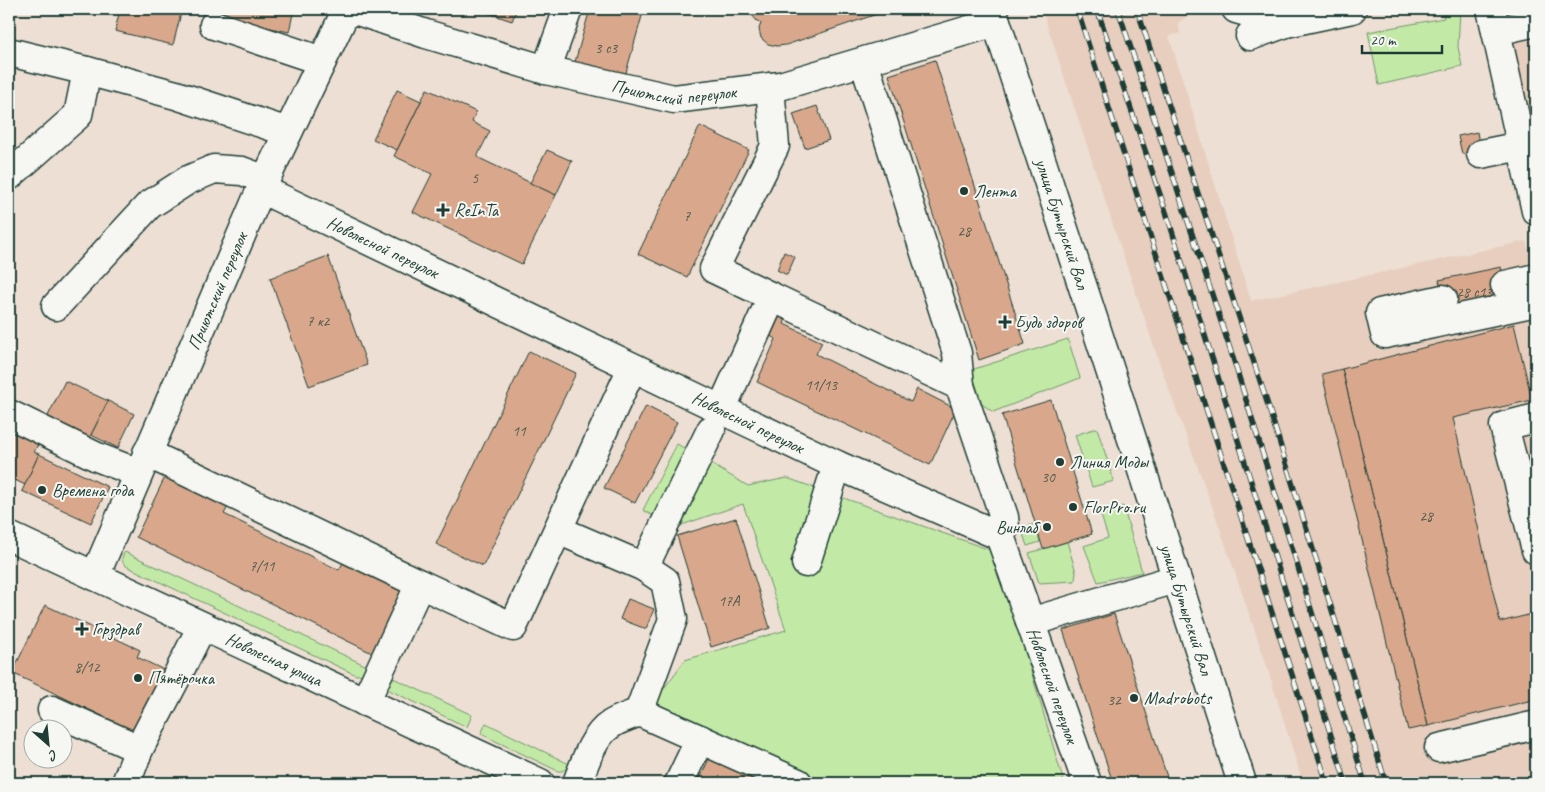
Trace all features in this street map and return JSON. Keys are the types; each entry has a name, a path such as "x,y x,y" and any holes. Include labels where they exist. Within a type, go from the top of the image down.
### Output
{"street":[{"name":"Приютский переулок","path":"94,576 263,185 347,9"},
{"name":"Приютский переулок","path":"352,9 426,34 546,70 674,99 780,86 864,62 994,15"},
{"path":"546,70 568,9"},
{"path":"1236,9 1286,23"},
{"path":"1250,36 1286,23 1337,10"},
{"name":"улица Бутырский Вал","path":"994,15 1242,783"},
{"path":"1536,22 1494,20 1536,211"},
{"path":"214,25 322,61"},
{"path":"9,52 176,95 288,132"},
{"path":"864,62 957,353 960,386 1004,517 1005,527 1000,536"},
{"path":"9,176 78,114 88,71"},
{"path":"770,87 775,146 714,269 960,386"},
{"path":"1481,154 1521,146"},
{"name":"Новолесной переулок","path":"56,306 149,205 188,180 214,169 242,171 263,185 632,368 716,420 837,465 1000,536 1087,783"},
{"path":"1505,285 1536,278"},
{"path":"644,567 716,420 772,297"},
{"path":"1443,299 1380,313 1385,334 1536,302"},
{"path":"9,414 97,457 143,463 420,584 513,627 632,368"},
{"path":"1536,418 1504,426 1536,550"},
{"path":"806,563 837,465"},
{"path":"558,530 644,567 665,581 673,619 639,712"},
{"name":"Новолесная улица","path":"9,536 540,783"},
{"path":"1030,622 1176,579"},
{"path":"365,702 420,584"},
{"path":"126,783 139,749 202,626"},
{"path":"52,710 139,749"},
{"path":"577,783 600,734 610,724 639,712 798,783"},
{"path":"1439,748 1536,725"},
{"path":"679,783 700,739"}],"shaded area":[{"path":"1042,9 1203,9 1204,14 1191,14 1178,23 1180,33 1169,36 1251,301 1526,241 1536,281 1536,783 1303,783 1265,660 1214,511 1164,376"},
{"path":"1505,9 1536,9 1536,144"}],"green space":[{"path":"1442,9 1460,9 1458,47 1462,66 1379,85 1368,32 1444,18"},
{"path":"1068,339 1080,378 993,412 982,404 971,370"},
{"path":"1097,428 1114,481 1092,487 1075,435"},
{"path":"677,444 748,486 787,478 996,552 1064,783 816,783 651,706 685,660 786,630 743,504 673,528 643,510"},
{"path":"1123,506 1142,572 1098,582 1084,546 1108,538 1101,515"},
{"path":"1035,524 1040,542 1027,546 1021,528"},
{"path":"1067,542 1076,572 1075,581 1039,583 1029,553"},
{"path":"125,552 369,667 365,674 356,675 126,566 122,559"},
{"path":"389,676 472,715 467,727 391,691 386,687"},
{"path":"486,723 569,764 564,770 558,771 481,734"}],"building":[{"path":"120,9 182,9 173,45 115,31"},
{"path":"207,9 294,9 289,32 206,14"},
{"path":"476,9 517,9 512,21"},
{"path":"590,9 644,9 625,76 575,62"},
{"path":"751,9 875,9 877,14 786,45 777,46 768,44 761,38 759,29 761,23 752,15"},
{"path":"935,60 1025,344 979,360 889,75"},
{"path":"427,89 476,112 472,122 490,131 477,157 556,195 522,264 413,212 432,174 394,156"},
{"path":"397,90 421,101 397,150 373,139"},
{"path":"817,106 829,140 805,148 793,114"},
{"path":"700,126 749,150 687,277 638,254"},
{"path":"1477,132 1480,149 1462,154 1458,136"},
{"path":"547,150 572,161 556,195 530,183"},
{"path":"784,252 795,257 787,275 777,270"},
{"path":"328,256 367,365 309,386 270,278"},
{"path":"1501,267 1509,304 1447,317 1439,280"},
{"path":"781,313 787,316 784,324 822,342 816,354 911,402 917,389 956,409 930,465 757,382 776,339 770,336"},
{"path":"1514,324 1532,400 1453,418 1500,622 1536,613 1536,699 1428,726 1342,369"},
{"path":"529,351 576,373 483,566 436,544"},
{"path":"1342,369 1428,726 1408,730 1322,374"},
{"path":"65,381 108,401 89,439 47,418"},
{"path":"1051,400 1092,534 1043,549 1002,415"},
{"path":"108,401 134,414 118,448 91,435"},
{"path":"646,406 677,422 635,503 604,488"},
{"path":"9,428 39,442 34,452 39,454 25,485 9,477"},
{"path":"39,454 108,487 91,523 22,491"},
{"path":"166,475 229,505 224,514 339,570 344,561 405,591 374,654 136,537"},
{"path":"736,518 770,628 711,647 677,536"},
{"path":"628,599 654,609 646,629 620,619"},
{"path":"45,605 140,650 137,657 166,671 136,732 12,673"},
{"path":"1114,614 1169,783 1113,783 1063,630"},
{"path":"711,754 774,783 698,783"},
{"path":"9,779 46,781 46,783 9,783"}],"railway":[{"path":"1077,9 1327,783"},
{"path":"1097,9 1167,215 1346,783"},
{"path":"1118,9 1233,358 1365,783"},
{"path":"1137,9 1266,399 1386,783"}],"place":[{"name":"Лента","path":"964,191"},
{"name":"ReInTa","path":"443,210"},
{"name":"Будь здоров","path":"1005,322"},
{"name":"Линия Моды","path":"1060,462"},
{"name":"Времена года","path":"42,490"},
{"name":"FlorPro.ru","path":"1073,507"},
{"name":"Винлаб","path":"1047,527"},
{"name":"Горздрав","path":"82,629"},
{"name":"Пятёрочка","path":"138,678"},
{"name":"Madrobots","path":"1134,698"}]}
